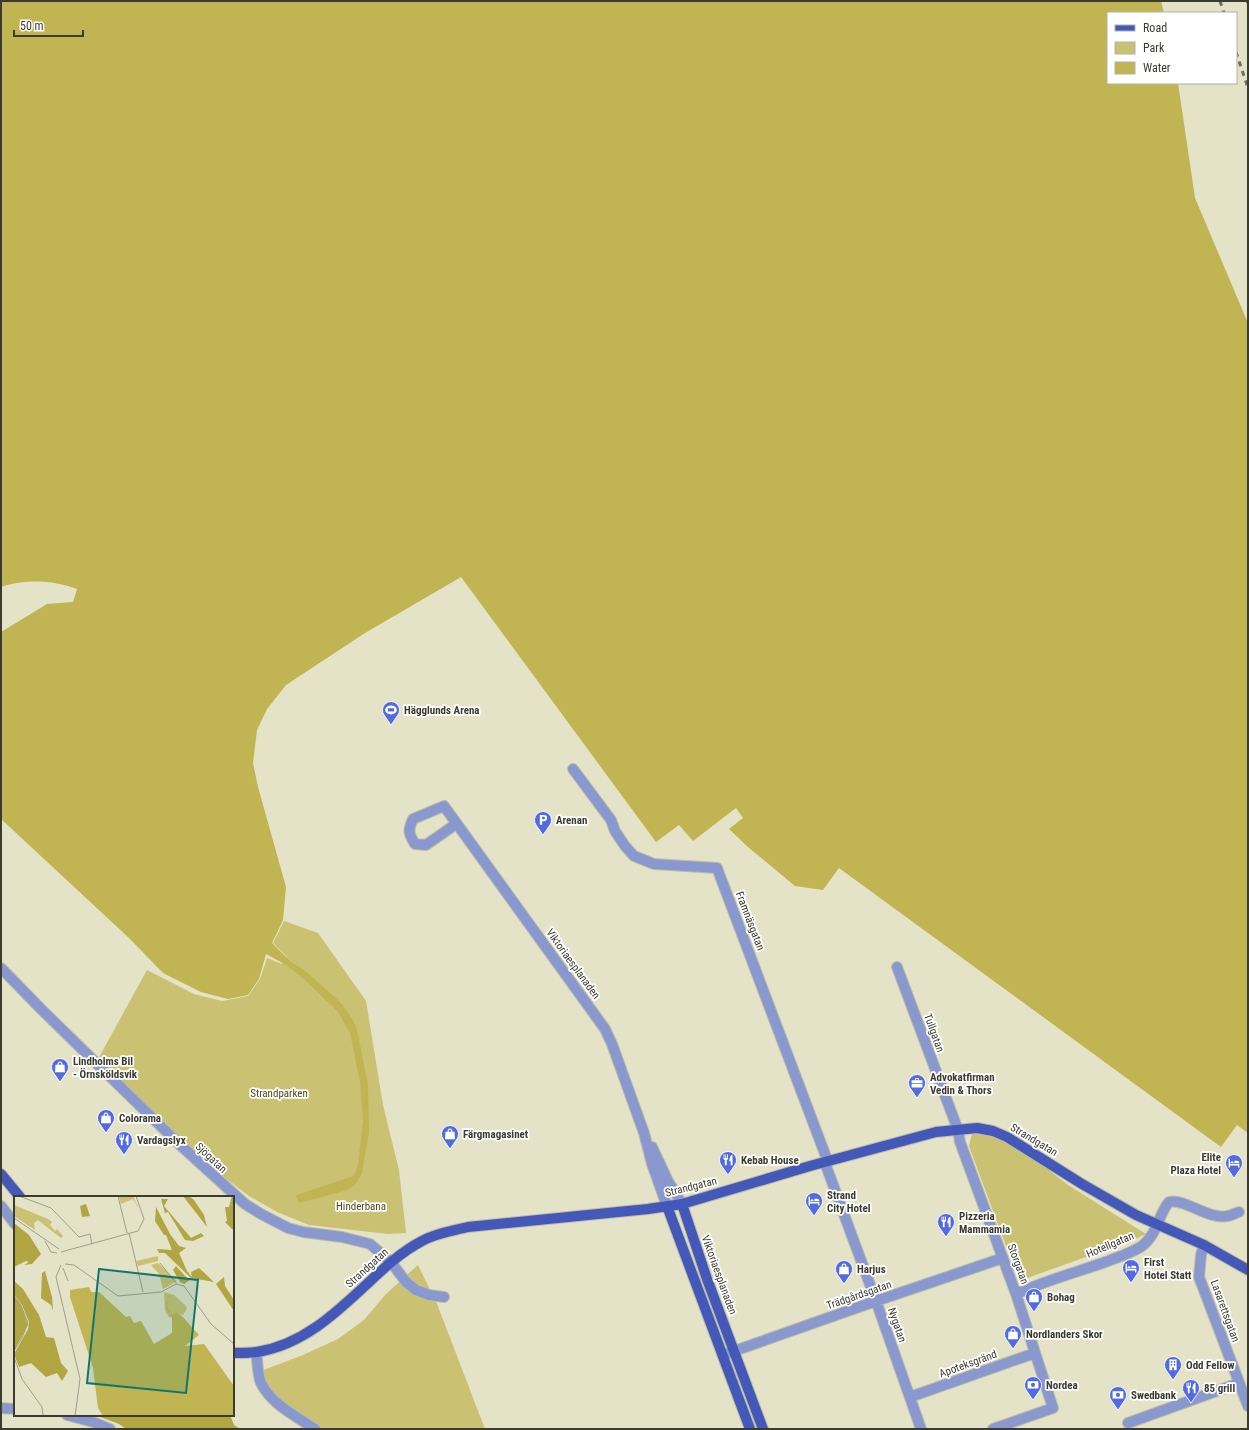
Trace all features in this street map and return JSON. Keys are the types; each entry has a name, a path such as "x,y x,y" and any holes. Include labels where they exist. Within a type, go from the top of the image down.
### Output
{"main road":[{"name":"Strandgatan","path":"234,1353 256,1352 279,1346 314,1330 329,1319 391,1262 422,1241 440,1233 468,1227 682,1204 936,1132 977,1128 993,1131 1007,1137 1136,1216 1204,1245 1248,1270"},
{"path":"1,1174 19,1196"},
{"name":"Viktoriaesplanaden","path":"682,1204 707,1279 763,1429"},
{"name":"Viktoriaesplanaden","path":"667,1206 750,1429"}],"street":[{"name":"Framnäsgatan","path":"573,769 611,820 615,831 634,856 645,862 654,864 717,868 826,1162"},
{"name":"Viktoriaesplanaden","path":"456,824 426,845 414,844 409,836 409,827 413,819 444,806 605,1029 612,1044 644,1133 652,1164 667,1206"},
{"name":"Tullgatan","path":"897,967 958,1130"},
{"name":"Sjögatan","path":"1,968 174,1139 245,1204 288,1228 370,1244 391,1262 406,1282 416,1290 429,1295 444,1297"},
{"name":"Storgatan","path":"958,1130 960,1142 1016,1294 1053,1408 993,1429"},
{"name":"Viktoriaesplanaden","path":"644,1133 668,1181 682,1204"},
{"name":"Nygatan","path":"826,1162 921,1429"},
{"name":"Hotellgatan","path":"1016,1294 1114,1259 1142,1246 1158,1225 1167,1205 1173,1201 1201,1212 1218,1216 1227,1216 1239,1212"},
{"path":"1,1206 14,1223"},
{"name":"Lasarettsgatan","path":"1204,1245 1201,1255 1199,1277 1248,1406"},
{"name":"Trädgårdsgatan","path":"723,1355 1003,1258"},
{"path":"256,1352 258,1372 261,1383 275,1402 315,1429"},
{"name":"Apoteksgränd","path":"910,1397 1035,1353"},
{"path":"1128,1422 1239,1383"},
{"path":"1,1408 14,1409"},
{"path":"71,1416 93,1422 110,1429"}],"green space":[{"name":"Strandparken","path":"284,921 318,933 366,1001 383,1105 399,1170 406,1233 388,1234 309,1225 277,1212 249,1196 203,1161 97,1061 147,970 194,994 222,1001 248,996 260,979 267,958 282,964 287,957 273,943"},
{"path":"972,1134 991,1135 1023,1150 1068,1185 1146,1234 1019,1281 969,1146"},
{"path":"418,1265 437,1304 485,1429 322,1429 277,1400 265,1383 261,1371 303,1355 338,1339 364,1320 386,1294"}],"shaded area":[{"path":"98,1416 230,1416 234,1425 240,1429 126,1429 119,1424"}],"water":[{"path":"1,1 1161,1 1164,12 1107,12 1107,84 1178,84 1195,198 1248,323 1248,1133 1237,1125 1221,1147 839,868 823,890 795,886 748,847 729,829 743,818 736,808 693,841 679,825 656,842 461,577 365,633 286,685 267,709 257,730 253,763 258,787 286,887 283,920 272,943 291,962 307,972 342,1004 351,1017 357,1029 368,1085 369,1132 362,1173 357,1182 351,1188 344,1191 299,1203 296,1196 299,1194 353,1176 356,1171 363,1121 360,1082 350,1033 338,1012 304,979 286,965 266,954 259,979 248,995 228,999 201,992 163,973 129,938 1,819 1,632 47,604 73,602 77,589 49,582 29,582 10,584 1,587"}],"railway":[{"path":"1220,1 1224,12"},
{"path":"1237,55 1248,88"}],"place":[{"name":"Hägglunds Arena","path":"391,725"},
{"name":"Arenan","path":"543,835"},
{"name":"Lindholms Bil - Örnsköldsvik","path":"60,1082"},
{"name":"Advokatfirman Vedin & Thors","path":"917,1098"},
{"name":"Colorama","path":"106,1133"},
{"name":"Färgmagasinet","path":"450,1149"},
{"name":"Vardagslyx","path":"124,1155"},
{"name":"Kebab House","path":"728,1175"},
{"name":"Elite Plaza Hotel","path":"1234,1178"},
{"name":"Strand City Hotel","path":"814,1216"},
{"name":"Pizzeria Mammamia","path":"946,1237"},
{"name":"First Hotel Statt","path":"1131,1283"},
{"name":"Harjus","path":"844,1284"},
{"name":"Bohag","path":"1034,1312"},
{"name":"Nordlanders Skor","path":"1013,1349"},
{"name":"Odd Fellow","path":"1173,1380"},
{"name":"Nordea","path":"1033,1400"},
{"name":"85 grill","path":"1191,1403"},
{"name":"Swedbank","path":"1118,1410"}],"park label":[{"name":"Hinderbana","path":"361,1206"}]}
